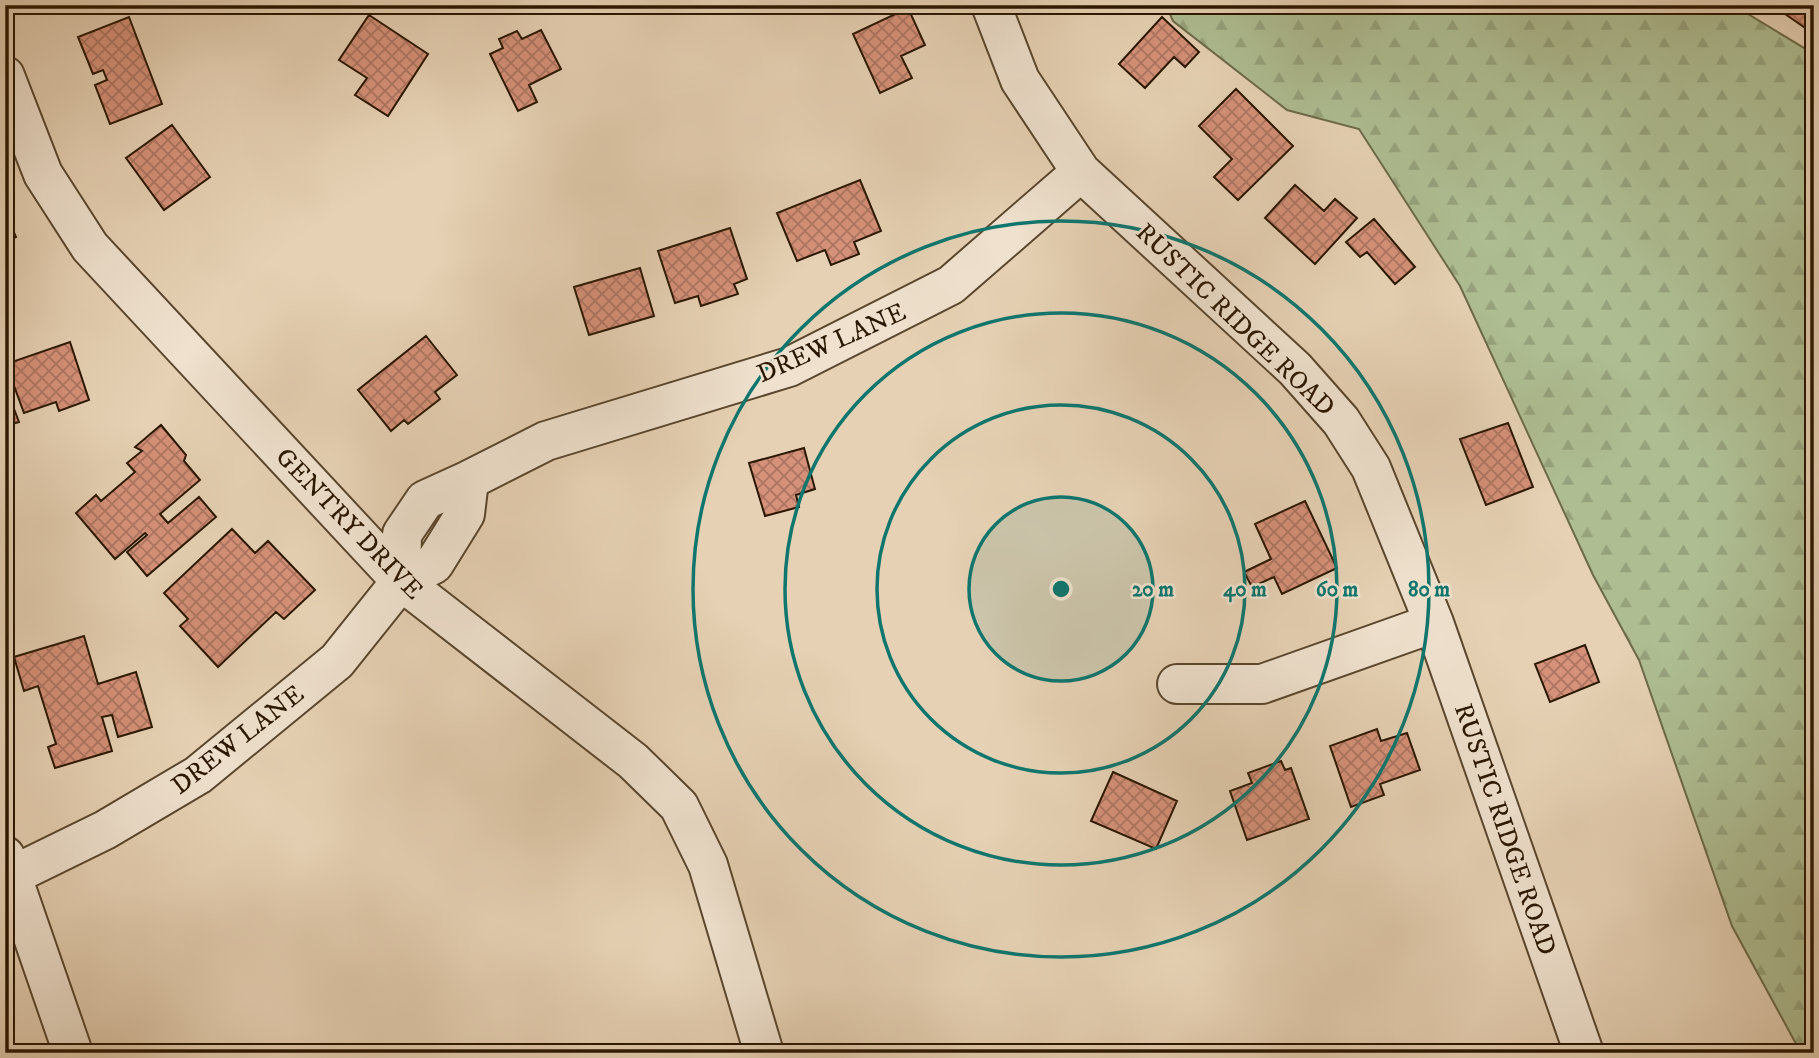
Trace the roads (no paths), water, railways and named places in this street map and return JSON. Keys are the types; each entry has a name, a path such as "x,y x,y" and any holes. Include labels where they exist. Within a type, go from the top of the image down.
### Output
{"street":[{"name":"RUSTIC RIDGE ROAD","path":"990,5 1020,80 1081,172 1295,369 1341,421 1371,468 1434,622 1584,1053"},
{"name":"GENTRY DRIVE","path":"7,86 43,174 90,247 401,581 633,761 679,806 708,865 764,1053"},
{"name":"DREW LANE","path":"8,870 105,830 198,775 337,661 401,581 434,564 465,514 469,480 546,441 789,367 950,285 1081,172"},
{"path":"1177,684 1262,684 1434,622"},
{"path":"8,870 73,1053"}]}
